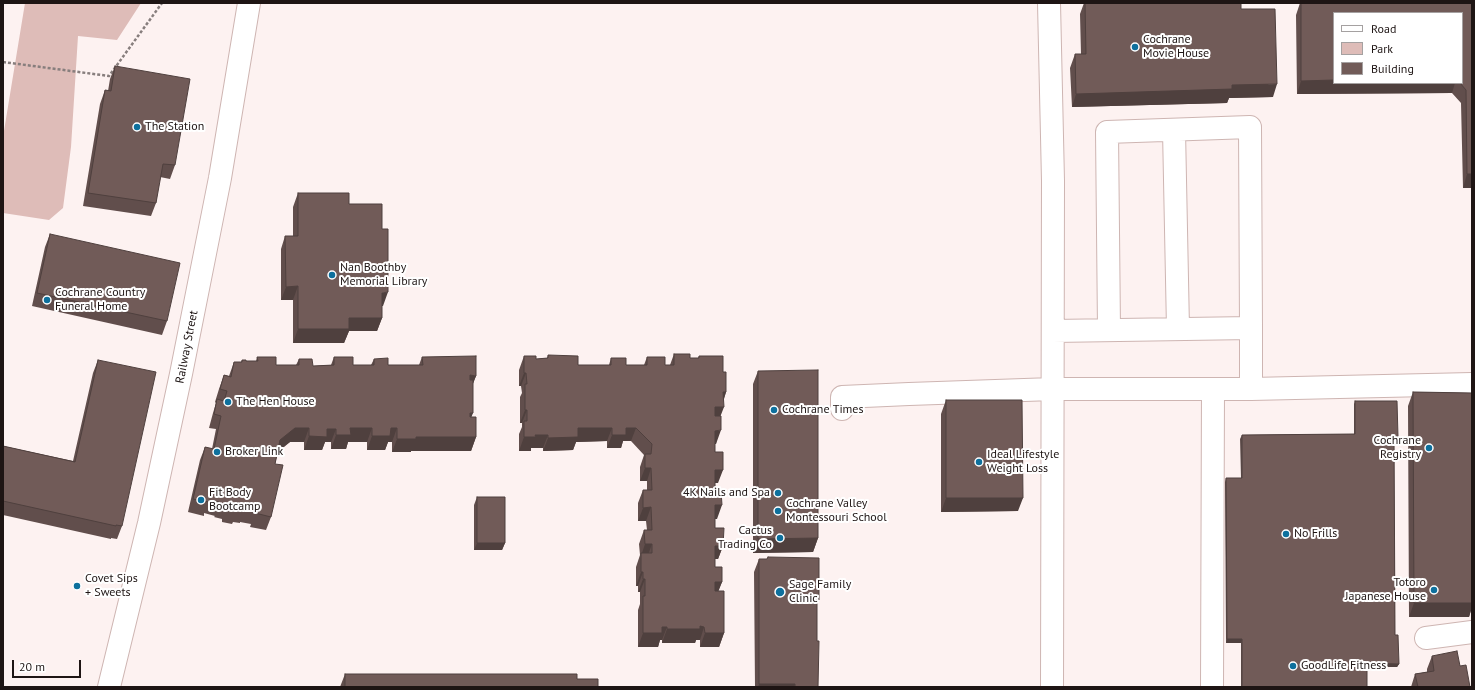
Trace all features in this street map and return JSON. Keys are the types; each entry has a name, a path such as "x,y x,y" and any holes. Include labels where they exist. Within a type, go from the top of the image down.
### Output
{"street":[{"name":"Railway Street","path":"109,687 149,523 181,374 220,178 249,3"},
{"path":"1049,3 1053,181 1052,687"},
{"path":"1109,330 1107,132 1250,127 1251,389"},
{"path":"1174,130 1178,329"},
{"path":"1053,331 1251,328"},
{"path":"842,409 842,397 1053,389 1251,389 1472,384"},
{"path":"1212,389 1212,687"},
{"path":"1426,638 1472,632"}],"path":[{"path":"3,62 109,76 162,3"}],"green space":[{"path":"25,3 141,3 117,40 78,36 71,147 63,208 49,220 3,213 3,137"}],"building":[{"path":"1085,3 1241,3 1241,9 1275,9 1277,84 1232,85 1232,89 1076,94 1075,54 1086,54"},
{"path":"1301,3 1472,3 1472,174 1467,174 1466,90 1461,84 1463,84 1463,12 1333,12 1333,80 1301,81"},
{"name":"The Station","path":"115,66 190,79 175,165 163,164 156,203 88,193 105,90 111,91"},
{"name":"Nan Boothby Memorial Library","path":"298,193 349,193 349,204 382,204 382,229 388,229 388,292 382,293 382,318 349,318 349,329 298,329 298,286 286,287 285,236 298,236"},
{"path":"50,234 180,263 167,321 37,293"},
{"path":"674,354 690,354 690,358 699,358 699,356 723,356 723,372 726,372 726,392 723,392 724,407 715,407 715,416 721,416 721,430 715,431 715,452 723,452 723,470 715,470 715,491 721,491 722,505 715,505 715,528 724,528 723,546 715,546 715,567 722,567 722,582 715,582 715,591 724,591 724,633 705,633 704,627 700,626 700,629 667,629 667,627 662,627 662,633 643,633 643,596 645,596 645,579 643,579 643,572 641,572 641,553 652,553 652,544 645,544 644,530 652,530 651,507 643,508 643,490 652,490 651,468 645,468 645,454 651,454 652,444 636,428 626,428 626,435 612,435 612,428 578,428 578,437 548,438 548,435 535,435 536,437 524,437 524,421 527,421 527,410 525,410 525,384 527,384 526,373 524,373 524,356 536,356 536,359 548,358 548,355 578,356 578,365 611,365 611,358 626,358 626,365 647,365 647,357 665,357 665,365 674,365"},
{"path":"476,356 476,376 470,375 470,380 473,380 473,413 470,413 470,417 476,417 476,437 416,437 416,439 397,439 397,428 391,428 390,436 372,436 372,428 350,428 351,435 336,435 336,429 327,429 327,437 309,436 309,428 295,428 280,440 275,464 283,465 271,517 255,513 256,511 245,508 245,510 237,508 237,511 219,504 219,502 193,499 205,447 214,449 221,416 214,414 217,399 224,401 227,391 220,389 224,375 231,377 234,362 242,362 242,360 258,361 257,357 276,357 276,365 299,365 299,359 312,359 313,366 334,365 334,357 353,357 353,365 374,365 374,359 388,358 388,365 423,365 422,357"},
{"path":"98,360 156,372 122,526 116,526 3,501 3,446 75,462"},
{"path":"818,370 818,538 758,539 758,371"},
{"path":"1413,392 1472,393 1472,603 1414,603"},
{"name":"Ideal Lifestyle Weight Loss","path":"946,400 1022,400 1023,498 946,498"},
{"path":"1355,401 1397,401 1398,437 1394,437 1395,635 1398,635 1399,664 1367,663 1367,687 1242,687 1242,639 1227,639 1226,478 1242,478 1242,435 1355,434"},
{"path":"477,497 505,497 505,543 477,543"},
{"path":"768,557 819,558 819,600 817,600 817,641 819,641 818,687 795,687 795,684 759,684 759,559 767,559"},
{"path":"1457,651 1460,666 1466,665 1470,687 1418,687 1415,674 1434,671 1432,656"},
{"path":"345,674 577,674 577,679 598,679 598,687 345,687"}],"place":[{"name":"Cochrane Movie House","path":"1135,47"},
{"name":"The Station","path":"137,127"},
{"name":"Nan Boothby Memorial Library","path":"332,275"},
{"name":"Cochrane Country Funeral Home","path":"47,300"},
{"name":"The Hen House","path":"228,402"},
{"name":"Cochrane Times","path":"774,410"},
{"name":"Cochrane Registry","path":"1429,448"},
{"name":"Broker Link","path":"217,452"},
{"name":"Ideal Lifestyle Weight Loss","path":"979,462"},
{"name":"4K Nails and Spa","path":"778,493"},
{"name":"Fit Body Bootcamp","path":"201,500"},
{"name":"Cochrane Valley Montessouri School","path":"778,511"},
{"name":"No Frills","path":"1286,534"},
{"name":"Cactus Trading Co","path":"780,538"},
{"name":"Covet Sips + Sweets","path":"77,586"},
{"name":"Totoro Japanese House","path":"1434,590"},
{"name":"Sage Family Clinic","path":"780,592"},
{"name":"GoodLife Fitness","path":"1293,666"}]}
